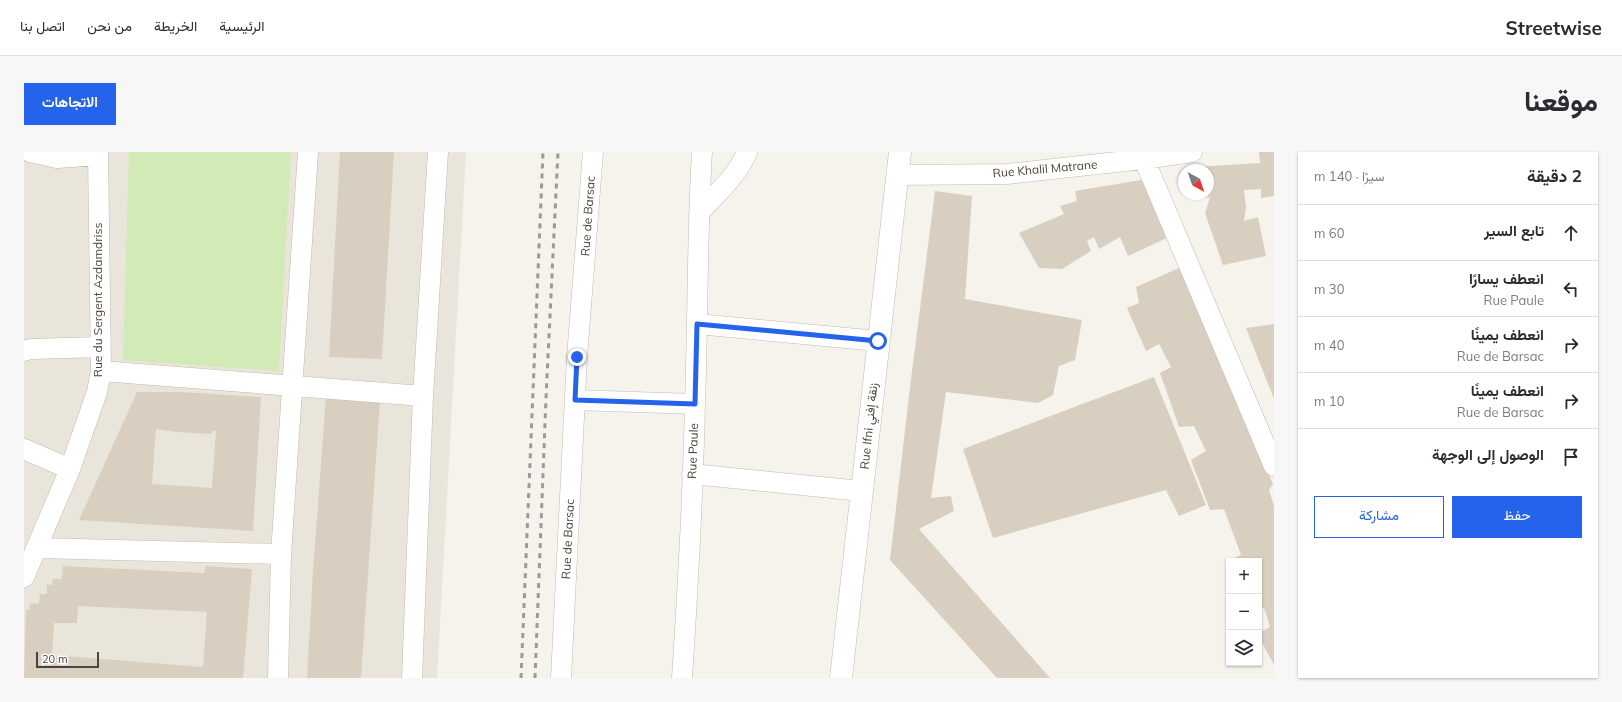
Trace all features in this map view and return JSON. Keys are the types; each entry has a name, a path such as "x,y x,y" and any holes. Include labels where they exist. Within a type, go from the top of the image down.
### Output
{"street":[{"path":"30,152 57,158 98,154"},
{"path":"278,678 282,554 308,152"},
{"path":"412,678 423,396 438,152"},
{"name":"Rue de Barsac","path":"561,678 577,357 593,152"},
{"name":"Rue Paule","path":"682,678 687,599 695,404 699,213 702,152"},
{"path":"699,213 731,177 747,152"},
{"name":"Rue Ifni زنقة إفني","path":"841,678 900,152"},
{"name":"Rue Khalil Matrane","path":"898,175 1007,174 1144,159 1192,152"},
{"name":"Rue du Sergent Azdamdriss","path":"24,578 70,469 97,392 101,371 98,154"},
{"path":"1144,159 1274,466"},
{"path":"697,324 878,341"},
{"path":"26,347 100,348"},
{"path":"101,371 423,396"},
{"path":"575,400 695,404"},
{"path":"24,449 70,469"},
{"path":"692,474 861,491"},
{"path":"37,548 282,554"}],"shaded area":[{"path":"24,152 466,152 437,678 24,678"}],"green space":[{"path":"129,152 291,152 279,371 123,360"}],"building":[{"path":"340,152 394,152 382,359 329,357"},
{"path":"1259,152 1274,152 1274,196 1261,198 1261,189 1244,190 1246,208 1244,221 1258,217 1266,256 1223,265 1205,213 1209,200 1214,200 1214,166 1260,163"},
{"path":"1147,179 1167,238 1128,256 1120,237 1099,249 1094,237 1087,241 1091,251 1062,269 1039,268 1019,233 1064,214 1060,206 1077,201 1075,191"},
{"path":"935,191 972,196 965,299 1082,320 1075,360 1059,366 1053,395 1038,403 946,392 931,498 951,496 954,511 919,529 1050,678 997,678 890,560"},
{"path":"1179,268 1273,484 1269,490 1274,506 1274,665 1262,643 1262,631 1270,627 1264,608 1262,608 1262,558 1234,558 1241,555 1224,509 1210,510 1191,460 1206,451 1194,426 1179,427 1160,373 1171,367 1159,344 1146,351 1127,308 1139,303 1136,287"},
{"path":"1274,324 1274,399 1246,328"},
{"path":"1154,377 1206,505 1179,516 1166,490 993,538 963,449"},
{"path":"137,392 180,392 261,397 253,531 79,520","holes":["156,429 212,434 213,430 216,431 212,488 152,484"]},
{"path":"326,396 380,400 361,678 307,678 313,571"},
{"path":"63,566 204,573 206,566 252,569 243,678 24,678 26,610 29,610 30,603 39,604 40,594 47,594 47,584 52,585 53,579 62,579","holes":["78,606 207,612 203,667 52,655 54,623 77,623"]}],"railway":[{"path":"521,678 543,152"},
{"path":"535,678 546,398 558,152"}],"route":[{"path":"577,357 575,400 695,404 697,324 878,341"}]}
